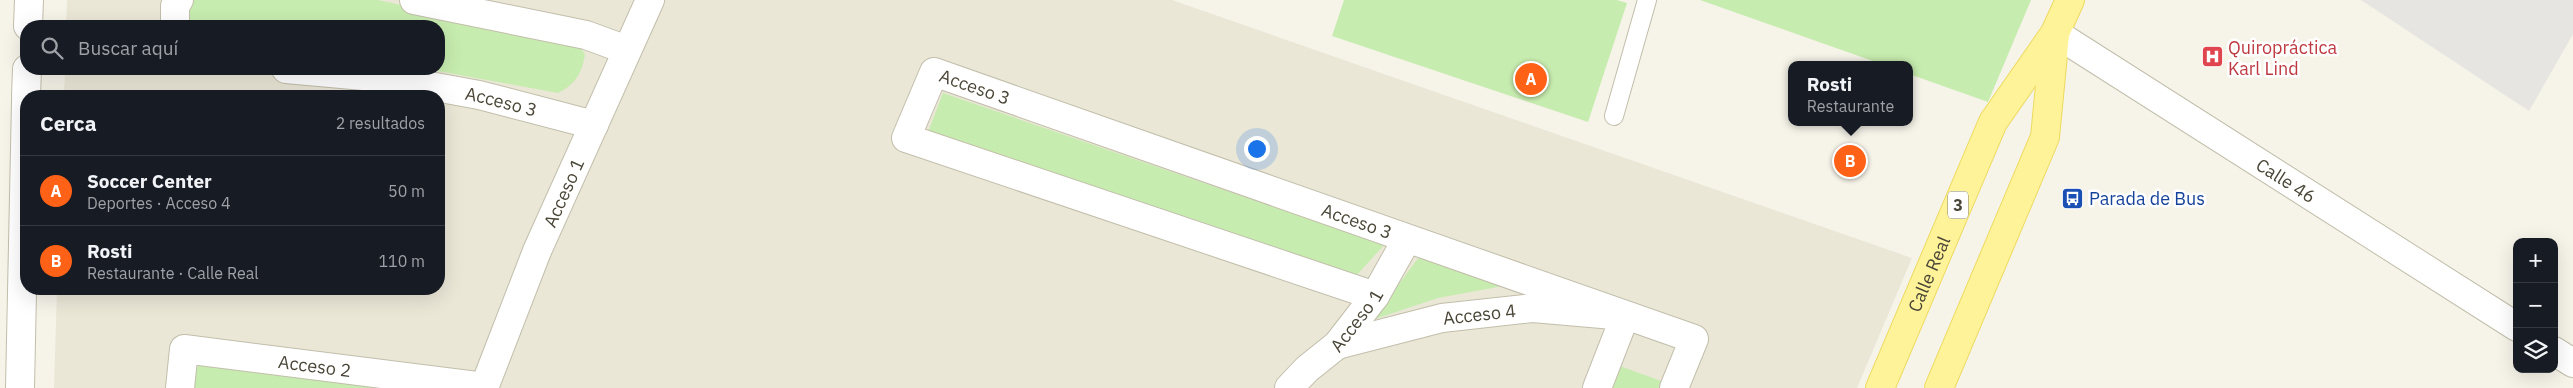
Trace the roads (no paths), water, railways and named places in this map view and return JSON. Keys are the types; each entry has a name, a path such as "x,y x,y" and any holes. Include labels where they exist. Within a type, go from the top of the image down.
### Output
{"main road":[{"name":"Calle Real","path":"1880,388 1993,122 2055,33 2070,0"},
{"name":"Calle Real","path":"1939,388 2045,137 2055,33"}],"street":[{"path":"28,20 29,0"},
{"path":"174,20 175,6 178,0"},
{"path":"414,0 586,36 627,50"},
{"name":"Acceso 1","path":"484,387 537,251 650,0"},
{"name":"Calle 46","path":"2055,33 2513,324"},
{"name":"Acceso 3","path":"1375,296 906,138 934,72 1407,239"},
{"path":"26,90 27,75"},
{"name":"Acceso 3","path":"353,75 386,78 479,95 594,125"},
{"path":"20,175 10,298 20,388"},
{"name":"Acceso 1","path":"1289,388 1307,369 1337,345 1375,296 1407,239"},
{"name":"Acceso 4","path":"1407,239 1694,339 1674,388"},
{"name":"Acceso 4","path":"1337,345 1442,318 1524,309 1625,316"},
{"path":"1596,388 1625,316"},
{"name":"Acceso 2","path":"180,388 184,349 484,387"},
{"path":"2558,354 2573,363"}],"lane":[{"path":"1614,116 1647,0"}],"place":[{"name":"Quiropráctica Karl Lind","path":"2212,57"},
{"name":"Soccer Center","path":"1531,79"},
{"name":"Rosti","path":"1850,161"},
{"name":"Parada de Bus","path":"2073,198"}]}
